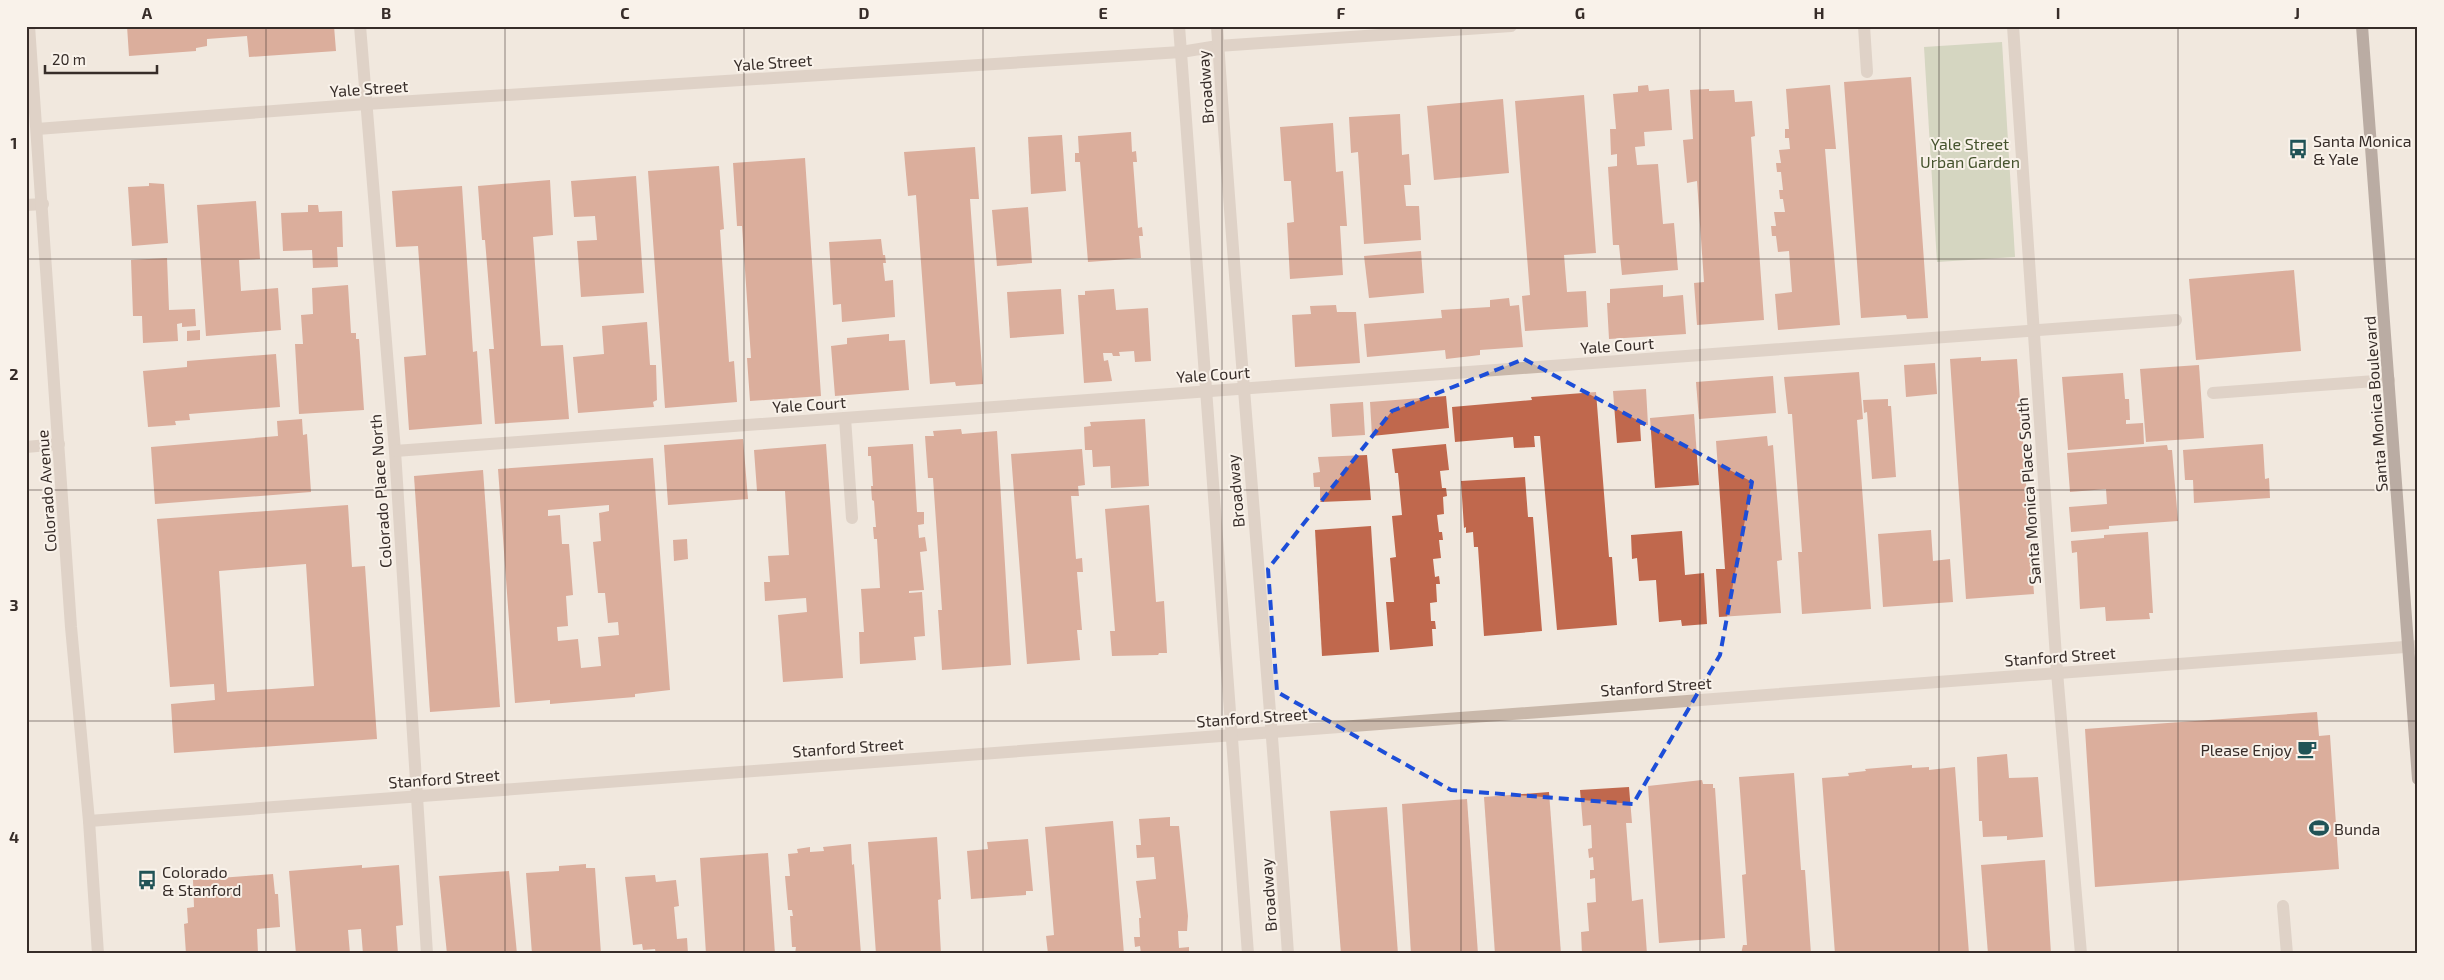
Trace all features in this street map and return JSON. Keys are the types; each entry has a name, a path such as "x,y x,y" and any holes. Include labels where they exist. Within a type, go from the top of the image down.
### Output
{"main road":[{"name":"Santa Monica Boulevard","path":"2362,26 2413,646 2418,779"}],"street":[{"name":"Colorado Avenue","path":"29,26 43,204 71,627 89,821 98,954"},
{"name":"Colorado Place North","path":"360,26 395,452 427,954"},
{"name":"Broadway","path":"1179,26 1248,954"},
{"name":"Broadway","path":"1216,26 1288,954"},
{"name":"Yale Street","path":"37,129 366,104 1181,52 1218,46 1511,26"},
{"path":"1864,26 1867,72"},
{"name":"Santa Monica Place South","path":"2013,26 2057,672 2081,954"},
{"path":"26,206 43,204"},
{"name":"Yale Court","path":"395,452 2176,320"},
{"path":"2213,392 2390,380"},
{"path":"844,418 852,518"},
{"path":"26,447 59,444"},
{"name":"Stanford Street","path":"89,821 2413,646"},
{"path":"2283,906 2287,954"}],"highlighted area":[{"path":"1524,359 1752,482 1720,655 1633,804 1451,790 1277,692 1268,569 1392,411"}],"green space":[{"name":"Yale Street Urban Garden","path":"2002,42 2015,257 1937,262 1924,47"}],"building":[{"path":"127,26 334,26 336,51 249,57 247,36 207,39 207,46 196,48 196,51 129,56"},
{"path":"1911,77 1928,318 1907,319 1906,315 1861,318 1844,82"},
{"path":"1648,85 1649,91 1669,89 1672,130 1644,132 1645,146 1635,147 1637,165 1658,164 1663,224 1674,223 1678,270 1622,275 1619,245 1613,245 1608,167 1617,166 1617,154 1611,155 1610,129 1616,129 1613,94 1638,92 1638,86"},
{"path":"1830,85 1836,149 1825,149 1840,325 1778,330 1775,294 1792,292 1789,251 1778,252 1776,236 1772,236 1771,226 1776,226 1774,212 1785,212 1779,190 1783,190 1781,172 1777,172 1776,163 1781,163 1779,150 1790,149 1789,138 1785,138 1785,129 1789,129 1786,89"},
{"path":"1709,89 1709,91 1734,90 1735,102 1752,101 1755,136 1751,137 1764,320 1697,325 1694,283 1704,282 1697,181 1687,183 1683,140 1693,139 1690,90"},
{"path":"1584,95 1596,253 1564,255 1567,292 1586,291 1588,327 1525,331 1522,296 1530,295 1515,101"},
{"path":"1503,99 1509,173 1434,180 1427,106"},
{"path":"1400,114 1402,155 1409,154 1411,185 1404,185 1406,206 1419,206 1421,240 1364,244 1358,152 1351,153 1349,117"},
{"path":"1333,123 1336,172 1343,171 1347,226 1340,226 1343,275 1290,279 1287,223 1294,222 1291,181 1284,181 1280,127"},
{"path":"1131,132 1132,152 1136,151 1137,162 1133,162 1138,228 1142,227 1143,236 1139,236 1141,258 1088,262 1080,162 1075,162 1075,153 1079,153 1078,136"},
{"path":"1062,135 1066,191 1031,194 1028,137"},
{"path":"975,147 979,199 970,199 983,384 956,386 955,382 930,384 916,195 908,196 904,152"},
{"path":"805,158 821,396 750,401 747,358 751,358 742,226 737,226 733,163"},
{"path":"719,166 724,229 720,230 729,362 734,361 737,402 665,408 648,171"},
{"path":"636,176 644,293 581,297 577,241 597,240 595,216 574,217 571,181"},
{"path":"550,180 553,235 533,237 541,346 563,345 569,419 495,424 489,349 494,349 485,240 482,240 478,186"},
{"path":"149,183 164,184 168,243 132,246 128,187 149,186"},
{"path":"462,186 473,352 477,351 482,424 409,430 404,357 426,355 418,246 396,247 392,191"},
{"path":"256,201 260,259 239,260 241,291 278,288 281,330 206,336 197,205"},
{"path":"308,205 318,205 319,212 342,211 343,247 337,247 338,267 313,268 312,250 283,251 281,213 308,212"},
{"path":"1028,207 1032,263 997,266 992,210"},
{"path":"881,239 886,263 883,263 885,281 893,280 895,317 842,322 841,304 833,305 829,242"},
{"path":"1421,251 1424,293 1369,298 1364,256"},
{"path":"167,258 169,310 195,309 196,326 182,327 182,323 177,324 178,341 143,343 142,316 133,316 131,260"},
{"path":"2294,270 2301,351 2196,360 2189,279"},
{"path":"348,285 351,333 356,333 356,339 359,339 364,410 299,414 295,344 303,344 301,315 313,314 312,288"},
{"path":"1663,285 1663,297 1683,295 1686,334 1609,339 1607,303 1610,303 1610,289"},
{"path":"1061,289 1064,334 1010,338 1007,292"},
{"path":"1114,289 1116,310 1148,308 1151,361 1135,362 1134,351 1119,352 1120,356 1113,356 1112,353 1103,353 1104,361 1108,360 1112,381 1084,383 1078,295 1085,295 1085,291"},
{"path":"1509,298 1510,306 1519,305 1523,347 1480,350 1480,355 1446,359 1445,350 1367,357 1364,324 1442,318 1441,310 1490,307 1490,300"},
{"path":"1336,305 1337,312 1356,312 1360,363 1295,367 1292,315 1311,314 1310,306"},
{"path":"647,322 650,365 656,365 657,400 653,402 654,407 578,413 573,357 604,354 602,326"},
{"path":"200,330 200,340 187,341 187,331"},
{"path":"889,334 889,341 905,340 909,390 835,396 831,346 847,344 847,338"},
{"path":"276,354 280,407 189,414 190,420 175,421 176,425 148,427 143,371 187,367 187,361"},
{"path":"1981,357 1981,361 2017,359 2034,594 1966,599 1950,359"},
{"path":"1935,363 1937,394 1906,397 1904,365"},
{"path":"2199,365 2204,438 2146,442 2140,369"},
{"path":"1859,372 1863,419 1857,420 1871,609 1802,614 1798,552 1802,552 1792,414 1788,414 1784,377"},
{"path":"2123,373 2125,399 2129,399 2130,420 2126,420 2126,424 2143,423 2144,444 2068,450 2062,377"},
{"path":"1773,376 1776,413 1699,419 1696,382"},
{"path":"1646,389 1648,425 1640,425 1641,441 1617,443 1613,391"},
{"path":"1596,392 1609,557 1612,557 1617,625 1557,630 1540,436 1534,436 1535,447 1514,448 1513,437 1455,442 1452,407 1532,400 1531,397"},
{"path":"1446,396 1449,428 1372,436 1370,402"},
{"path":"1888,399 1888,406 1891,406 1896,477 1872,479 1867,412 1864,413 1863,400"},
{"path":"1363,402 1365,435 1332,437 1330,404"},
{"path":"1694,414 1699,485 1655,488 1650,418"},
{"path":"302,419 303,435 307,434 311,492 155,504 151,447 278,436 277,421"},
{"path":"1145,419 1149,486 1111,488 1110,466 1093,467 1092,450 1085,450 1084,427 1091,426 1090,422"},
{"path":"961,429 962,434 997,431 1011,665 942,670 938,610 942,610 933,478 928,478 925,436 934,436 933,431"},
{"path":"1767,436 1768,446 1773,445 1782,560 1777,561 1781,613 1719,617 1716,569 1725,569 1716,441"},
{"path":"743,439 748,499 668,505 664,445"},
{"path":"826,444 843,678 783,682 778,615 807,612 806,598 765,601 764,582 770,582 768,556 789,555 785,491 757,491 754,450"},
{"path":"913,444 917,512 924,512 924,524 918,525 919,538 925,537 927,551 920,552 924,590 909,591 909,593 922,592 925,636 914,637 916,660 860,664 859,632 864,632 861,589 880,588 877,539 874,539 873,527 876,527 871,486 873,486 871,456 868,456 868,447"},
{"path":"1446,444 1449,470 1440,471 1442,488 1446,488 1447,496 1443,497 1444,514 1437,515 1439,532 1442,532 1443,540 1439,540 1441,558 1433,559 1435,577 1439,576 1440,584 1436,584 1437,602 1430,603 1431,621 1435,621 1436,629 1432,629 1433,646 1390,650 1386,602 1394,602 1390,558 1396,557 1392,516 1402,515 1398,473 1395,473 1392,449"},
{"path":"2263,444 2265,479 2269,478 2270,498 2194,503 2193,480 2185,480 2183,450"},
{"path":"2167,445 2168,450 2172,450 2178,521 2109,526 2109,529 2071,532 2069,507 2107,504 2106,489 2070,492 2067,453"},
{"path":"1082,449 1085,485 1078,486 1079,496 1071,496 1076,559 1082,558 1083,572 1077,572 1082,630 1077,630 1080,660 1027,664 1011,454"},
{"path":"1367,455 1371,500 1320,502 1320,487 1314,487 1313,473 1320,472 1318,457"},
{"path":"653,458 670,690 635,694 635,697 550,704 550,700 515,703 498,469","holes":["609,505 609,511 599,513 601,541 593,542 598,593 605,593 608,623 618,622 619,635 598,637 601,666 581,668 578,639 558,641 557,627 568,626 566,596 573,595 569,544 562,544 560,515 548,516 548,510"]},
{"path":"483,470 500,707 430,712 414,476"},
{"path":"1525,477 1528,517 1533,517 1542,631 1484,636 1478,547 1474,547 1473,532 1466,533 1466,527 1464,528 1461,481"},
{"path":"348,505 352,567 365,566 377,739 174,753 171,704 215,700 214,684 170,687 157,519","holes":["306,564 314,686 227,692 219,571"]},
{"path":"1149,505 1156,602 1164,601 1167,653 1159,653 1158,655 1112,656 1110,631 1115,631 1105,509"},
{"path":"1371,526 1379,652 1322,656 1315,530"},
{"path":"1931,530 1933,561 1950,559 1953,602 1883,607 1878,534"},
{"path":"1682,531 1685,575 1704,573 1707,624 1682,626 1681,620 1659,622 1656,580 1639,581 1637,558 1632,559 1631,535"},
{"path":"2148,532 2153,613 2149,613 2150,619 2106,621 2105,607 2080,609 2077,552 2072,553 2071,541 2104,538 2104,535"},
{"path":"687,539 688,559 674,561 673,540"},
{"path":"2317,712 2319,736 2330,735 2339,869 2095,887 2085,729"},
{"path":"2007,754 2009,778 2038,777 2043,837 2007,840 2007,836 1983,837 1982,821 1979,821 1977,757"},
{"path":"1912,765 1912,768 1929,767 1929,770 1955,767 1969,954 1835,954 1822,778 1849,776 1848,773 1866,771 1865,769"},
{"path":"1794,773 1801,870 1805,870 1811,954 1741,954 1743,945 1747,945 1742,875 1746,874 1739,777"},
{"path":"1702,780 1703,784 1713,784 1713,788 1715,788 1725,938 1659,943 1648,786"},
{"path":"1629,787 1632,823 1626,823 1632,901 1643,899 1647,954 1582,954 1581,932 1589,931 1587,903 1596,902 1595,878 1590,879 1590,870 1594,870 1593,857 1589,858 1588,849 1592,848 1591,825 1583,826 1580,790"},
{"path":"1549,792 1561,954 1495,954 1484,797"},
{"path":"1467,799 1478,954 1411,954 1402,804"},
{"path":"1387,807 1398,954 1341,954 1330,811"},
{"path":"1170,817 1170,826 1179,826 1188,916 1187,931 1178,931 1179,948 1189,947 1189,954 1141,954 1140,946 1135,947 1134,937 1140,937 1139,918 1141,918 1136,881 1156,879 1154,857 1137,858 1136,845 1141,845 1139,819"},
{"path":"1113,821 1124,954 1048,954 1046,936 1054,935 1045,827"},
{"path":"937,837 941,899 938,900 941,954 876,954 868,842"},
{"path":"1028,839 1033,891 1026,891 1026,895 971,899 967,851 988,849 987,842"},
{"path":"851,844 861,954 795,954 796,947 792,947 790,916 793,916 792,910 788,910 785,876 790,876 788,854 798,853 797,849 810,847 810,852 824,851 823,847"},
{"path":"768,853 775,954 706,954 700,858"},
{"path":"2045,860 2051,954 1988,954 1981,865"},
{"path":"586,864 586,868 595,868 601,954 532,954 526,873 559,871 559,866"},
{"path":"362,865 362,868 399,865 403,925 396,926 398,954 363,954 361,929 348,930 350,954 296,954 289,871"},
{"path":"509,871 517,954 447,954 439,876"},
{"path":"273,874 275,894 278,894 280,927 257,929 258,954 186,954 184,924 188,923 187,908 194,907 193,880"},
{"path":"655,875 656,882 676,880 679,906 674,907 677,939 687,938 688,954 656,954 655,949 643,950 642,944 633,945 625,877"}],"place":[{"name":"Santa Monica & Yale","path":"2298,149"},
{"name":"Please Enjoy","path":"2307,749"},
{"name":"Bunda","path":"2319,828"},
{"name":"Colorado & Stanford","path":"147,880"}]}
